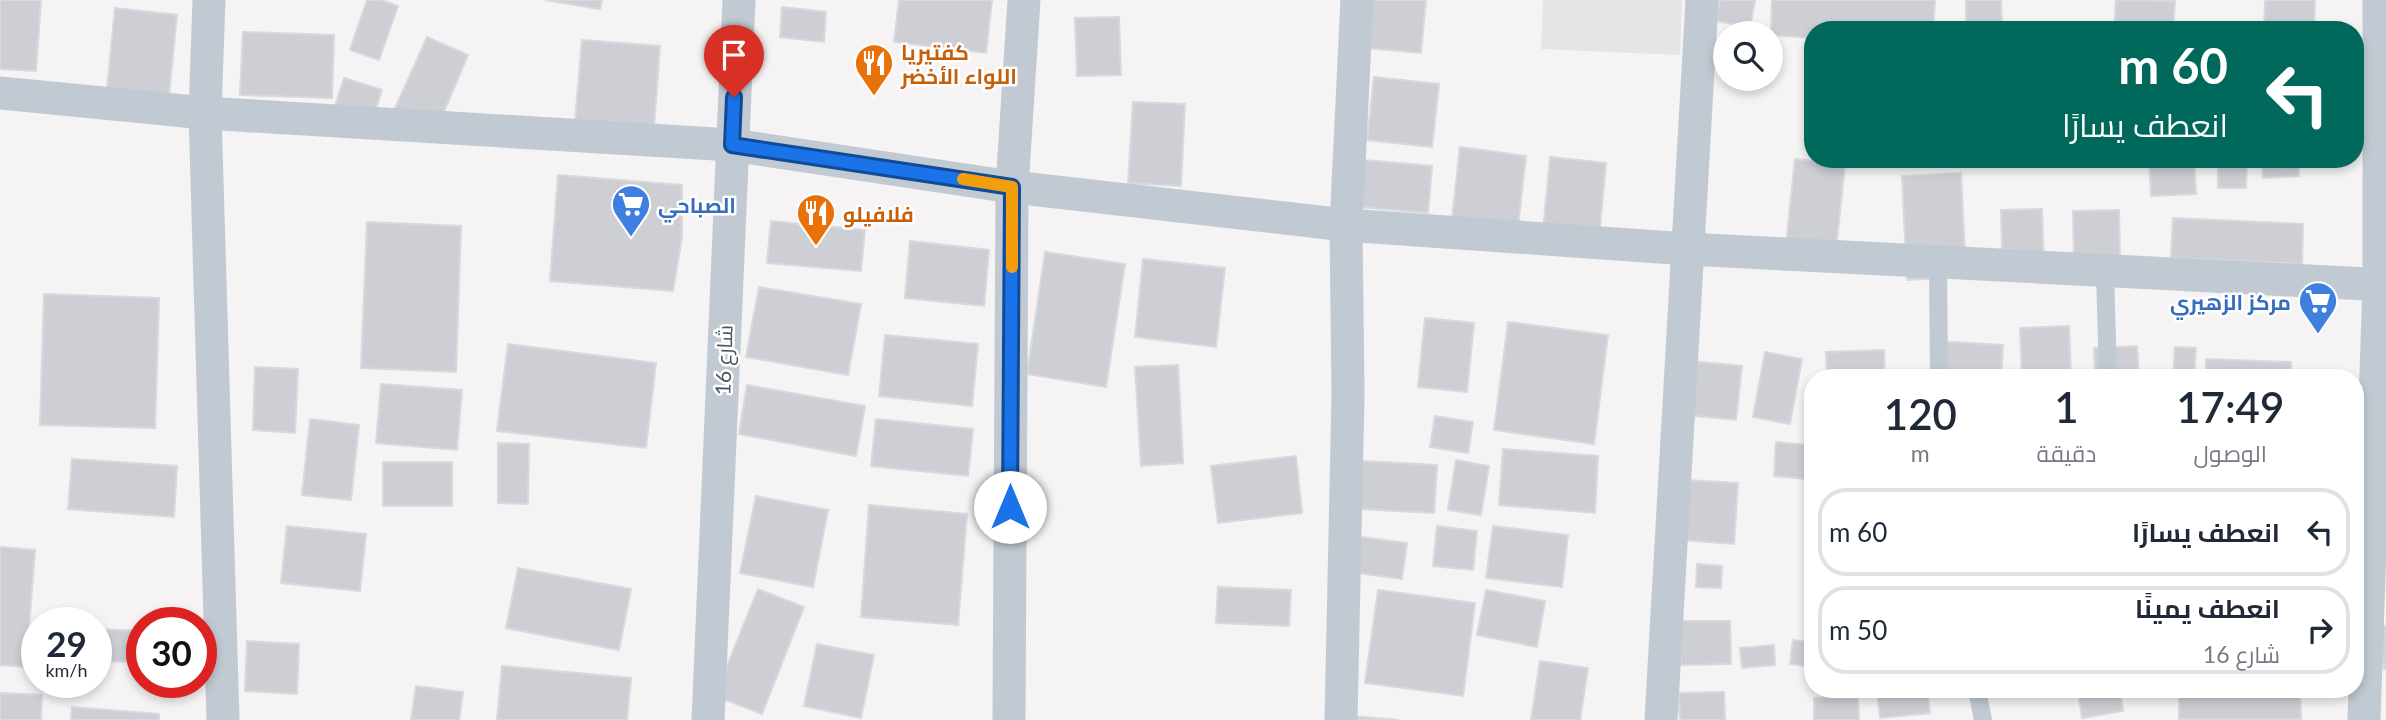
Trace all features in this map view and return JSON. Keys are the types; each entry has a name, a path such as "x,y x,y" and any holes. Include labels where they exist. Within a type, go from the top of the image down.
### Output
{"street":[{"path":"209,0 205,113 223,720"},
{"name":"شارع 16","path":"708,720 739,0"},
{"path":"1009,720 1012,187 1024,0"},
{"path":"1341,720 1348,395 1346,225 1357,0"},
{"path":"1661,720 1702,0"},
{"path":"2364,720 2383,285 2379,0"},
{"path":"0,93 205,113 732,145 1012,187 1346,225 1688,249 2383,285"}],"lane":[{"path":"1938,262 1939,369"},
{"path":"2105,271 2108,369"},
{"path":"1978,698 1983,720"}],"shaded area":[{"path":"1543,0 1682,0 1680,55 1541,49"}],"building":[{"path":"0,0 41,0 36,71 0,69"},
{"path":"367,0 381,0 398,6 379,60 350,50"},
{"path":"545,0 602,0 600,9"},
{"path":"899,0 992,0 986,53 894,42"},
{"path":"1371,0 1426,0 1421,53 1367,48"},
{"path":"1720,0 1755,0 1751,21 1716,21"},
{"path":"1772,0 1935,0 1934,21 1804,21 1804,37 1783,36 1783,21 1771,21"},
{"path":"1966,0 2001,0 2002,21 1966,21"},
{"path":"2116,0 2175,1 2174,21 2115,21"},
{"path":"2265,0 2315,0 2314,21 2264,21"},
{"path":"782,7 826,12 824,42 780,37"},
{"path":"115,8 177,15 169,96 107,89"},
{"path":"1119,17 1121,75 1077,76 1075,18"},
{"path":"243,32 334,35 332,98 240,95"},
{"path":"427,37 468,55 435,133 392,115"},
{"path":"582,40 660,46 654,128 575,122"},
{"path":"1374,77 1439,84 1432,147 1367,140"},
{"path":"344,78 382,90 368,134 330,122"},
{"path":"1133,102 1185,104 1181,186 1128,183"},
{"path":"1460,147 1526,156 1516,244 1450,236"},
{"path":"1550,157 1606,163 1598,247 1542,242"},
{"path":"1795,159 1804,160 1804,168 1845,168 1836,250 1786,245"},
{"path":"1364,160 1432,166 1428,213 1360,207"},
{"path":"2149,168 2195,168 2196,194 2151,196"},
{"path":"2218,168 2247,168 2246,188 2218,188"},
{"path":"2262,168 2299,168 2299,176 2263,178"},
{"path":"1961,173 1966,277 1907,280 1902,176"},
{"path":"558,175 682,185 682,237 673,291 550,281"},
{"path":"2042,209 2044,276 2003,277 2001,210"},
{"path":"2119,210 2120,257 2074,258 2073,211"},
{"path":"2173,218 2303,224 2302,264 2171,258"},
{"path":"771,221 865,230 861,271 767,263"},
{"path":"367,222 461,226 456,372 361,368"},
{"path":"910,241 989,250 984,306 905,298"},
{"path":"1045,252 1125,264 1106,387 1027,374"},
{"path":"1143,259 1225,268 1216,347 1135,337"},
{"path":"759,287 861,304 848,375 746,357"},
{"path":"44,294 159,298 155,428 40,425"},
{"path":"1425,318 1474,323 1467,392 1418,387"},
{"path":"1508,322 1608,335 1594,444 1494,430"},
{"path":"2069,326 2071,369 2022,369 2020,328"},
{"path":"885,335 978,344 972,406 879,396"},
{"path":"1933,341 2003,345 2002,369 1931,369"},
{"path":"508,344 656,363 646,448 497,431"},
{"path":"2137,346 2138,369 2095,369 2094,348"},
{"path":"2175,347 2196,348 2195,369 2174,369"},
{"path":"1884,350 1885,369 1827,369 1826,352"},
{"path":"1765,352 1802,359 1790,424 1753,417"},
{"path":"2206,359 2291,362 2291,369 2206,369"},
{"path":"1691,361 1742,366 1736,420 1686,415"},
{"path":"1178,365 1183,463 1141,466 1135,367"},
{"path":"255,367 298,369 295,433 253,430"},
{"path":"381,384 462,390 457,450 376,443"},
{"path":"747,385 865,406 856,456 739,434"},
{"path":"1435,416 1473,422 1468,453 1430,447"},
{"path":"310,419 359,425 351,500 302,495"},
{"path":"876,419 973,429 968,476 871,466"},
{"path":"1776,442 1804,445 1804,479 1774,476"},
{"path":"498,443 529,444 528,504 498,503"},
{"path":"1503,449 1598,456 1595,513 1499,505"},
{"path":"1296,456 1302,513 1218,523 1211,466"},
{"path":"72,459 177,466 174,517 68,509"},
{"path":"1456,460 1489,466 1481,515 1448,510"},
{"path":"1362,461 1437,465 1434,513 1359,509"},
{"path":"383,462 452,462 452,506 383,506"},
{"path":"1686,480 1738,483 1734,544 1682,540"},
{"path":"756,496 828,510 813,587 740,573"},
{"path":"869,505 967,514 958,625 861,617"},
{"path":"287,526 366,534 360,591 281,583"},
{"path":"1437,526 1477,531 1473,570 1433,566"},
{"path":"1493,526 1568,535 1562,587 1486,578"},
{"path":"1361,537 1407,543 1402,579 1356,573"},
{"path":"0,547 35,550 31,607 21,607 21,667 0,665"},
{"path":"1697,564 1722,566 1721,588 1696,587"},
{"path":"518,568 631,589 619,650 506,628"},
{"path":"1218,587 1291,590 1289,626 1216,623"},
{"path":"758,589 804,607 762,714 715,696"},
{"path":"1378,590 1475,603 1463,696 1365,683"},
{"path":"1486,590 1545,601 1537,647 1477,635"},
{"path":"1680,621 1730,621 1731,664 1681,665"},
{"path":"2386,626 2386,669 2384,669 2378,627"},
{"path":"112,630 126,630 126,662 112,661"},
{"path":"1793,640 1804,641 1804,666 1790,664"},
{"path":"247,641 299,644 297,694 245,691"},
{"path":"817,644 874,655 861,718 804,706"},
{"path":"1774,645 1775,665 1742,668 1740,648"},
{"path":"1540,661 1588,668 1580,720 1531,720"},
{"path":"502,666 631,678 627,720 497,720"},
{"path":"416,686 463,692 459,720 411,720"},
{"path":"1724,692 1725,720 1680,720 1679,693"},
{"path":"0,693 21,694 21,698 42,698 41,720 0,720"},
{"path":"1814,698 1858,698 1859,720 1814,720"},
{"path":"1878,698 1928,698 1930,713 1880,718"},
{"path":"2079,698 2121,698 2123,711 2082,718"},
{"path":"2179,698 2300,698 2301,719 2179,719"},
{"path":"72,707 159,714 159,720 71,720"},
{"path":"1352,716 1399,720 1352,720"}],"slow traffic":[{"path":"963,179 1012,187 1012,267"}],"place":[{"name":"كفتيريا اللواء الأخضر","path":"874,97"},
{"name":"الصباحي","path":"631,238"},
{"name":"فلافيلو","path":"816,247"},
{"name":"مركز الزهيري","path":"2318,335"}],"route":[{"path":"734,97 732,145 1012,187 1010,507"}]}
